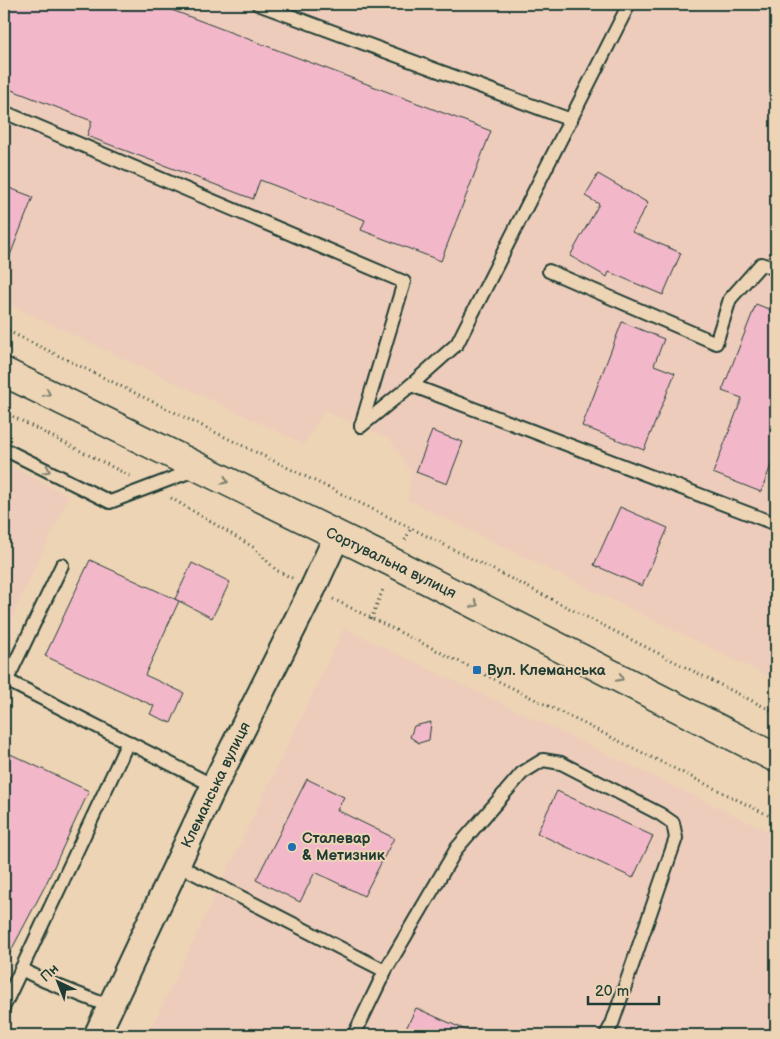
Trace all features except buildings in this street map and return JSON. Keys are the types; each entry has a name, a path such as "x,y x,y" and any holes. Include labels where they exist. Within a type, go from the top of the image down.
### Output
{"street":[{"name":"Сортувальна вулиця","path":"4,372 394,564 776,758"},
{"name":"Клеманська вулиця","path":"97,1035 214,786 337,536"}],"lane":[{"path":"258,4 571,120"},
{"path":"4,112 404,282 361,426 457,344 629,4"},
{"path":"549,271 716,343 730,299 761,264 776,269"},
{"path":"411,385 776,524"},
{"path":"4,449 110,502 199,468"},
{"path":"62,565 5,681 214,786"},
{"path":"4,1006 128,742"},
{"path":"354,1035 385,971 457,848 522,773 543,760 561,763 660,814 672,823 676,838 612,1024 606,1035"},
{"path":"178,865 385,971"},
{"path":"21,969 45,981 111,1007"}],"path":[{"path":"4,329 411,528 776,713"},
{"path":"371,619 776,818"}],"shaded area":[{"path":"4,4 776,4 776,680 408,500 411,472 390,439 324,411 304,444 4,302"},
{"path":"4,463 69,496 4,634"},
{"path":"344,628 776,835 776,1035 148,1035"}],"place":[{"name":"Вул. Клеманська","path":"477,670"},
{"name":"Сталевар & Метизник","path":"292,847"}]}
